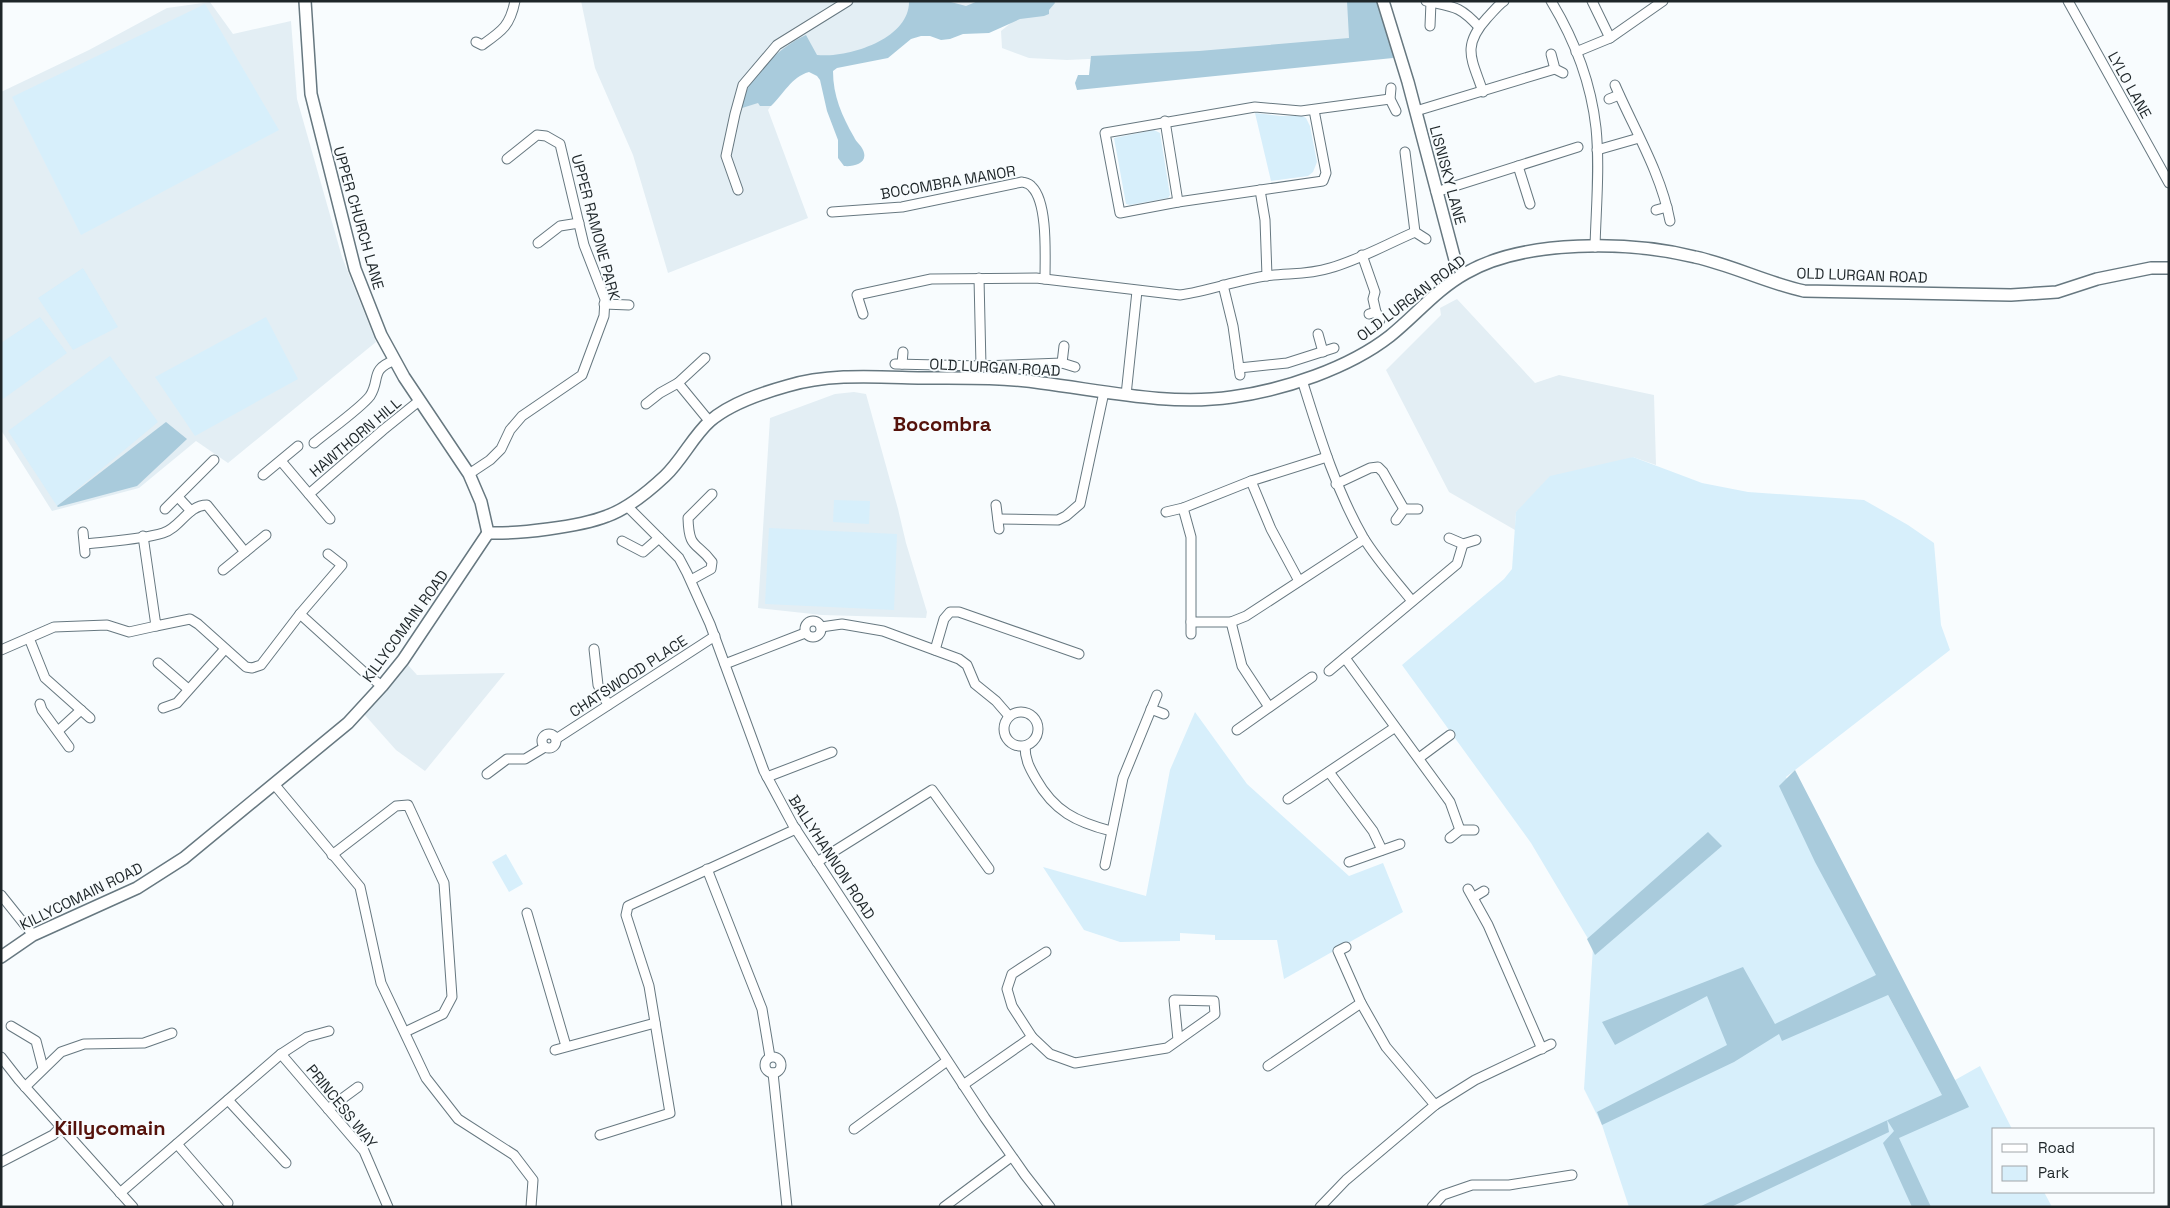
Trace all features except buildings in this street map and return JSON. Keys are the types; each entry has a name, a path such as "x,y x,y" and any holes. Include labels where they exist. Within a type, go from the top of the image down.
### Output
{"street":[{"name":"UPPER CHURCH LANE","path":"305,1 311,94 355,269 381,335 419,401 469,474 481,502 488,532"},
{"path":"476,42 482,45 502,31 511,19 516,1"},
{"path":"738,190 726,156 735,114 744,85 777,45 848,1"},
{"name":"LISNISKY LANE","path":"1383,1 1408,82 1455,260 1463,274"},
{"path":"1482,92 1470,53 1471,41 1479,26 1504,1"},
{"path":"1550,1 1576,52 1596,126 1595,247"},
{"path":"1592,1 1610,38"},
{"path":"1576,52 1610,38 1663,1"},
{"name":"LYLO LANE","path":"2068,1 2169,183"},
{"path":"1430,26 1429,2 1453,6 1466,13 1479,26"},
{"path":"1416,111 1559,71 1551,54"},
{"path":"1615,85 1667,207 1670,221"},
{"path":"1391,88 1390,99 1396,111"},
{"path":"1609,99 1619,94"},
{"path":"1314,110 1326,173 1323,181 1178,202 1120,213 1105,132 1255,108 1314,110 1390,99"},
{"path":"1165,121 1178,202"},
{"name":"UPPER RAMONE PARK","path":"469,474 490,460 501,449 510,430 522,416 582,375 604,316 605,299 584,245 560,144 546,136 537,135 507,159"},
{"path":"1597,150 1639,138"},
{"path":"1436,192 1578,147"},
{"path":"1403,158 1415,232 1426,239"},
{"path":"1518,166 1530,204"},
{"name":"BOCOMBRA MANOR","path":"832,212 902,207 1022,182 1029,184 1033,187 1038,197 1042,212 1045,279"},
{"path":"1260,190 1265,220 1267,276"},
{"path":"1656,210 1667,207"},
{"path":"538,244 560,226 579,223"},
{"path":"863,314 852,296 930,279 1045,279 1180,295 1267,276 1303,275 1332,268 1415,232"},
{"name":"OLD LURGAN ROAD","path":"710,422 732,407 791,384 828,378 957,378 1036,382 1126,395 1187,401 1215,399 1269,390 1302,380 1346,362 1388,338 1443,289 1463,274 1481,265 1514,253 1558,248 1642,248 1695,256 1782,286 1804,290 2010,295 2057,292 2097,279 2151,268 2169,268"},
{"path":"1362,255 1375,292 1373,299 1375,316"},
{"path":"979,278 981,366"},
{"path":"1223,285 1233,326 1240,372 1286,363 1334,348"},
{"path":"1126,395 1137,291"},
{"path":"604,304 629,305"},
{"path":"1318,334 1323,352"},
{"path":"1062,363 1064,346"},
{"path":"903,352 899,364 981,366 1062,363 1075,367"},
{"path":"646,404 660,393 678,383 705,358"},
{"path":"314,444 339,418 369,396 378,372 386,364 395,360"},
{"path":"1302,380 1336,484 1364,539 1412,601"},
{"path":"488,532 508,534 572,525 607,516 627,506 668,473 710,422 678,383"},
{"path":"996,505 998,524 1058,520 1080,504 1104,392"},
{"name":"HAWTHORN HILL","path":"309,494 382,430 419,401"},
{"name":"HAWTHORN HILL","path":"263,475 298,446"},
{"path":"1166,512 1183,508 1252,481 1327,458"},
{"path":"165,509 214,460"},
{"name":"HAWTHORN HILL","path":"281,461 330,519"},
{"path":"1336,484 1370,468 1378,467 1383,472 1404,509"},
{"path":"1252,481 1271,529 1299,581"},
{"path":"691,580 711,569 712,562 706,554 695,547 688,534 688,518 712,494"},
{"path":"178,497 191,511"},
{"path":"83,532 85,548 163,533 200,505 207,505 245,552"},
{"name":"BALLYHANNON ROAD","path":"627,506 678,558 691,580 715,636 767,777 796,829 1011,1157 1050,1207"},
{"path":"1183,508 1191,537 1190,634"},
{"path":"1404,509 1418,509"},
{"path":"1396,520 1404,509"},
{"name":"KILLYCOMAIN ROAD","path":"1,957 33,935 138,888 184,858 348,723 403,660 488,532"},
{"path":"223,570 266,535"},
{"path":"143,536 156,626"},
{"path":"622,541 643,552 659,538"},
{"path":"1449,538 1463,544 1476,540"},
{"path":"1191,622 1231,622 1246,616 1364,539"},
{"path":"1329,671 1457,564 1463,544"},
{"path":"1,650 49,628 107,625 134,632 190,619 246,667 252,668 261,665 300,614 342,565 328,554"},
{"path":"935,650 944,619 950,612 959,612 1080,654"},
{"path":"300,614 382,686"},
{"path":"725,664 805,633 806,625 810,622 815,622 820,627 842,624 883,631 959,659 967,666 975,684 996,701 1009,716"},
{"path":"1231,622 1242,666 1269,707"},
{"name":"CHATSWOOD PLACE","path":"487,774 507,758 525,758 545,747 542,743 544,736 551,734 556,739 715,636"},
{"path":"29,638 45,678 90,718"},
{"path":"164,708 177,704 188,689 225,649"},
{"path":"594,649 598,685 608,705"},
{"path":"1345,658 1394,728 1419,758 1450,802 1460,830"},
{"path":"158,663 188,689"},
{"path":"1237,730 1312,677"},
{"path":"1106,865 1111,831 1123,778 1158,695"},
{"path":"40,704 42,710 70,747"},
{"path":"1151,709 1164,714"},
{"path":"58,731 81,710"},
{"path":"1020,711 1031,714 1038,723 1038,735 1031,744 1025,746 1014,745 1006,737 1004,726 1009,716 1020,711"},
{"path":"1288,799 1394,728"},
{"path":"1419,758 1450,735"},
{"path":"1025,746 1025,760 1042,790 1056,806 1078,821 1111,831"},
{"path":"767,777 832,752"},
{"path":"1329,772 1373,831 1382,850"},
{"path":"274,784 360,887 381,983 426,1078 458,1119 514,1156 533,1180 531,1207"},
{"path":"817,862 932,790 989,869"},
{"path":"332,855 396,806 408,805 444,883 452,997 443,1014 405,1032"},
{"path":"600,1135 670,1113 649,986 626,915 628,906 796,829"},
{"path":"1450,838 1460,830 1474,830"},
{"path":"1349,862 1400,844"},
{"path":"707,869 762,1009 770,1057 765,1061 765,1066 768,1071 773,1073 787,1207"},
{"path":"1468,889 1488,925 1542,1049"},
{"path":"1474,897 1484,891"},
{"path":"1,895 33,935"},
{"path":"527,913 566,1046"},
{"path":"1346,946 1338,952 1361,1003 1386,1047 1435,1105"},
{"path":"1046,952 1012,974 1007,989 1012,1006 1032,1037 1050,1054 1075,1062 1167,1048 1215,1014 1214,1001 1174,1000 1178,1040"},
{"path":"1268,1066 1361,1003"},
{"path":"555,1050 655,1023"},
{"path":"11,1026 36,1040 43,1068"},
{"path":"120,1193 281,1054 307,1037 328,1031"},
{"path":"26,1088 43,1068 61,1052 84,1044 144,1043 172,1033"},
{"path":"963,1085 1032,1037"},
{"path":"1320,1207 1346,1180 1435,1105 1475,1080 1551,1044"},
{"name":"PRINCESS WAY","path":"281,1054 364,1150 388,1207"},
{"path":"1,1057 26,1088 133,1207"},
{"path":"854,1129 947,1061"},
{"path":"328,1109 358,1087"},
{"path":"228,1100 286,1163"},
{"path":"1,1162 52,1135 61,1127"},
{"path":"177,1144 228,1203"},
{"path":"944,1207 1011,1157"},
{"path":"1432,1207 1443,1195 1472,1185 1509,1185 1572,1175"}],"shaded area":[{"path":"581,1 1354,1 1360,46 1067,60 1029,58 1002,48 1001,31 1037,2 918,31 879,52 800,62 768,110 808,218 668,273 633,155 595,68"},
{"path":"909,1 947,1 966,6 978,1 1054,1 1055,3 1049,10 1049,14 1020,19 989,33 963,34 941,40 930,36 921,36 911,39 888,58 837,68 833,71 833,80 839,105 864,154 862,161 856,165 844,166 838,158 838,140 827,111 820,80 809,72 792,82 771,106 760,106 758,103 742,108 744,97 756,75 775,55 796,40 806,35 817,55 845,53 860,49 889,36 907,14"},
{"path":"1347,1 1378,1 1395,54 1393,58 1077,90 1075,83 1078,75 1089,75 1091,56 1199,51 1349,38"},
{"path":"210,2 233,34 291,21 297,99 342,257 376,342 228,463 196,441 139,488 52,511 1,430 1,92 89,50 167,8"},
{"path":"1457,299 1535,383 1559,375 1654,395 1656,465 1633,457 1516,512 1515,530 1449,492 1386,370 1441,315 1440,308"},
{"path":"854,392 866,394 906,543 927,612 926,618 822,615 758,608 770,418 835,394"},
{"path":"166,422 187,439 137,486 57,506"},
{"path":"408,665 417,675 505,673 425,771 396,750 364,714"},
{"path":"1795,770 1969,1107 1899,1138 1931,1207 1912,1207 1883,1143 1894,1131 1887,1120 1942,1095 1888,995 1782,1041 1779,1034 1734,1062 1602,1125 1597,1112 1727,1045 1707,996 1615,1045 1602,1022 1743,967 1775,1024 1876,975 1815,862 1779,786"},
{"path":"1708,832 1722,846 1595,955 1587,939"},
{"path":"1887,1120 1889,1132 1731,1207 1699,1207"}],"green space":[{"path":"205,4 279,130 81,235 12,97"},
{"path":"1255,113 1302,116 1306,118 1310,126 1317,162 1313,172 1308,176 1271,181"},
{"path":"1154,130 1160,133 1170,195 1168,198 1130,205 1126,204 1114,138"},
{"path":"83,268 118,327 73,350 38,298"},
{"path":"40,317 67,353 3,399 1,397 1,343"},
{"path":"266,317 298,379 195,436 155,377"},
{"path":"110,356 158,422 57,506 8,431"},
{"path":"1633,457 1702,483 1748,492 1864,500 1908,525 1934,543 1941,625 1950,650 1786,777 1889,977 1883,986 1939,1089 1980,1066 2011,1128 1992,1128 1992,1193 2045,1193 2052,1207 1629,1207 1602,1125 1584,1089 1593,947 1531,843 1402,665 1504,579 1512,569 1516,512 1550,476"},
{"path":"834,500 870,501 869,524 833,522"},
{"path":"769,528 897,534 894,610 765,604"},
{"path":"1195,712 1247,784 1349,876 1383,863 1403,912 1284,979 1277,940 1215,940 1215,935 1180,933 1180,941 1120,942 1084,930 1043,867 1146,896 1170,770"},
{"path":"506,854 523,884 509,892 492,862"}],"district":[{"name":"Bocombra","path":"942,424"},
{"name":"Killycomain","path":"110,1128"}]}
